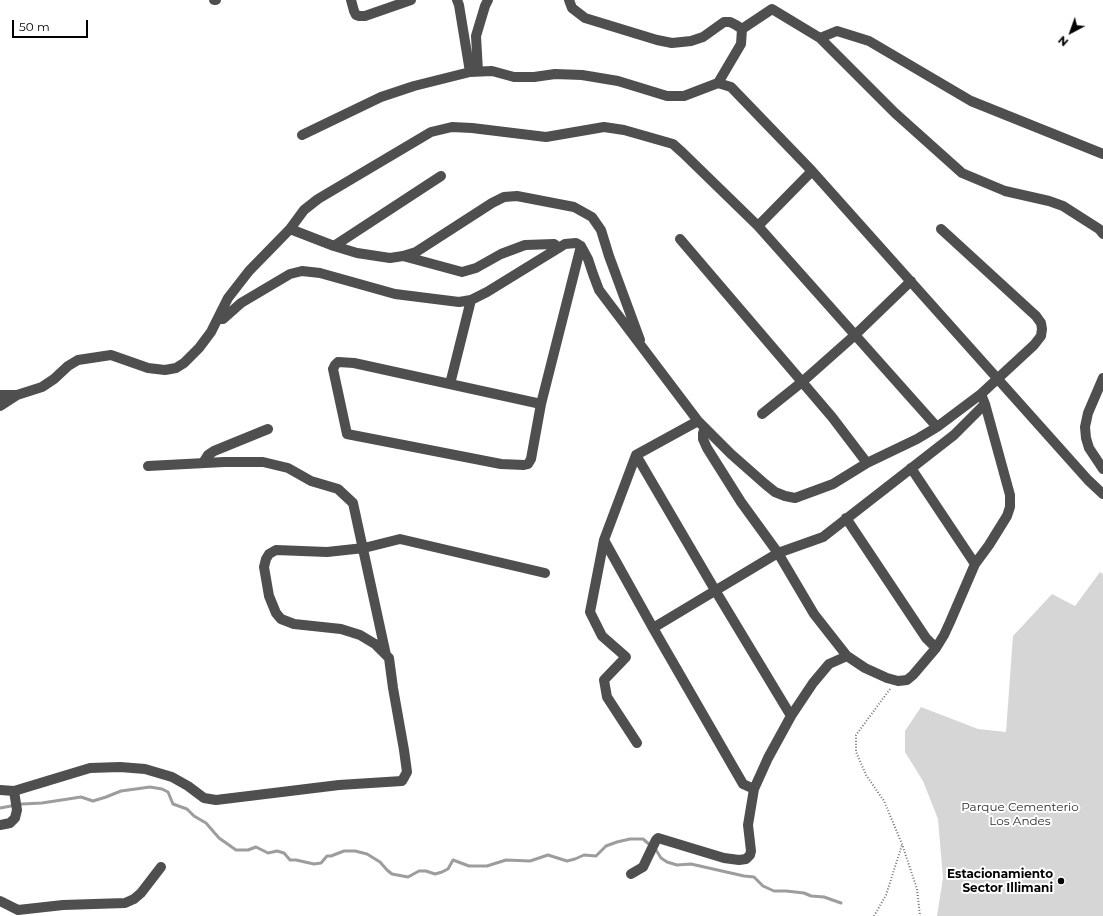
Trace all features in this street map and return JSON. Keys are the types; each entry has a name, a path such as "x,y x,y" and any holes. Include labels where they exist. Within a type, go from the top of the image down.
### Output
{"street":[{"path":"351,0 356,15 365,16 411,0"},
{"path":"457,0 474,71"},
{"path":"474,71 476,36 488,0"},
{"path":"569,0 572,8 585,18 664,42 672,43 691,41 702,37 724,22 730,22 742,29"},
{"path":"742,29 772,9 820,38 895,113 962,173 1005,191 1049,201 1063,206 1099,229 1103,234"},
{"path":"302,135 381,97 414,86 474,71 492,71 514,77 534,77 555,74 582,75 618,81 667,96 684,96 718,83 742,44 742,29"},
{"path":"820,38 837,30 870,41 971,101 1103,154"},
{"path":"718,83 731,87 812,171 1088,480 1103,494"},
{"path":"0,406 17,395 42,387 54,379 68,366 78,360 111,355 148,368 165,370 176,368 184,363 200,348 211,332 228,298 249,271 290,229 304,210 318,199 431,132 452,127 493,130 546,137 604,127 624,130 673,144 758,226 937,427"},
{"path":"758,226 812,171"},
{"path":"334,246 441,176"},
{"path":"290,229 334,246 390,258 416,252 492,203 504,197 517,196 574,206 592,217 601,230 644,351"},
{"path":"218,319 223,319 241,303 290,274 302,271 320,273 395,294 458,302 471,300 487,292 565,244 576,242 581,246 588,259 599,290 698,421 754,475 775,492 795,498 834,484 867,463 918,439 937,427 981,394 1034,345 1041,336 1041,323 1036,316 941,229"},
{"path":"680,239 832,417 867,463"},
{"path":"403,256 462,272 476,268 501,254 525,245 554,244 559,248"},
{"path":"541,404 354,363 338,362 334,365 333,370 347,434 501,464 528,464 532,459 541,404 581,246"},
{"path":"762,414 802,382 855,335 911,281"},
{"path":"450,384 471,300"},
{"path":"1103,378 1088,413 1086,438 1089,448 1103,469"},
{"path":"705,428 703,440 707,448 741,502 778,553 814,614 847,656 865,668 887,678 907,680 936,648 950,622 975,564 1007,516 1010,495 981,394"},
{"path":"0,395 17,395"},
{"path":"653,628 778,553 823,537 954,435 985,404"},
{"path":"637,743 607,697 604,680 626,657 602,636 590,612 604,540 636,455 698,421"},
{"path":"203,463 208,455 214,451 268,429"},
{"path":"636,455 791,716"},
{"path":"148,466 263,462 288,468 311,481 338,489 353,503 364,548 386,655"},
{"path":"912,468 975,564"},
{"path":"846,518 926,638 936,648"},
{"path":"16,800 90,768 120,767 145,769 172,777 188,786 204,798 216,800 338,785 402,781 407,772 389,658 375,644 354,633 341,629 294,624 281,619 276,613 269,596 264,567 269,554 276,550 328,552 364,548 400,539 545,573"},
{"path":"604,540 743,784 754,788"},
{"path":"631,874 643,867 658,838 724,858 739,860 746,859 750,855 751,851 748,825 754,788 768,758 791,716 813,683 829,664 847,656"},
{"path":"0,790 16,800"},
{"path":"0,825 10,823 15,818 16,800"},
{"path":"0,901 18,910 64,905 125,903 138,896 148,886 161,867"}],"path":[{"path":"897,680 856,735 856,752 866,775 884,801 902,844 917,888 920,916"},
{"path":"874,916 886,895 902,844"}],"green space":[{"name":"Parque Cementerio Los Andes","path":"1100,572 1103,574 1103,916 937,916 943,878 938,819 923,781 905,752 905,731 921,707 978,729 1006,732 1013,636 1052,594 1075,606"}],"waterway":[{"path":"0,808 81,797 93,801 121,791 150,787 162,789 168,792 173,804 187,809 194,816 206,823 219,838 236,850 248,850 256,847 268,853 277,851 284,853 290,860 314,864 321,863 327,856 344,851 355,851 367,854 380,862 392,874 408,877 419,871 426,871 435,874 442,872 448,869 453,860 469,866 487,866 506,860 530,861 548,855 567,861 584,855 596,856 606,846 617,842 630,839 643,839 656,850 661,858 667,862 677,865 691,864 754,877 763,886 774,891 804,893 811,896 824,897 841,903"}],"place":[{"name":"Estacionamiento Sector Illimani","path":"1061,881"}]}
